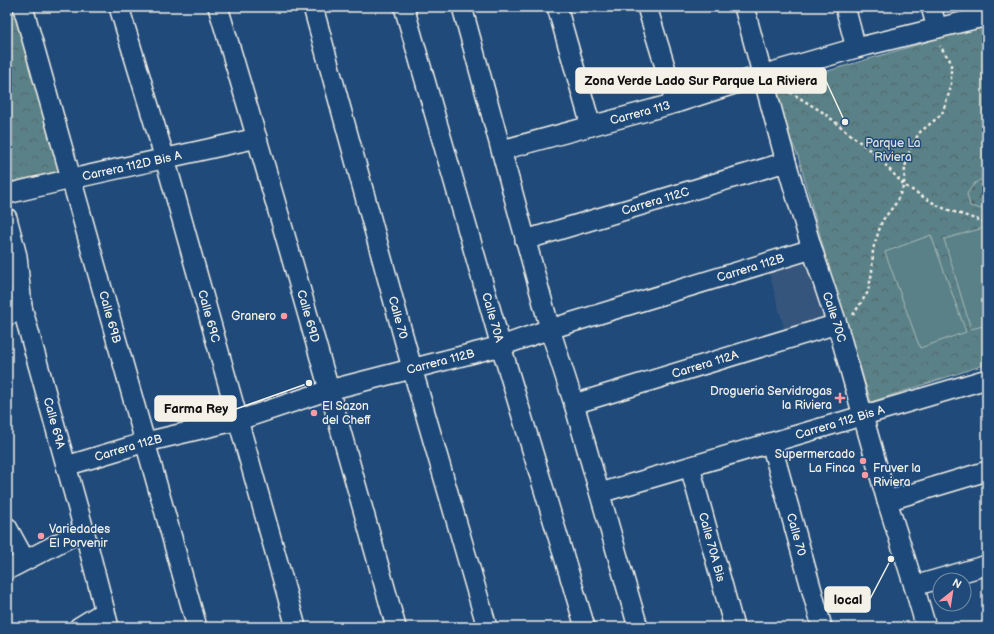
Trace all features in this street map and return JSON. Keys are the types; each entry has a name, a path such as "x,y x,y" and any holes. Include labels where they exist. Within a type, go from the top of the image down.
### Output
{"street":[{"name":"Calle 69B","path":"24,7 197,627"},
{"name":"Calle 69C","path":"119,7 165,160 296,627"},
{"name":"Calle 69D","path":"218,7 257,138 396,627"},
{"name":"Calle 70","path":"313,7 412,368 487,627"},
{"name":"Calle 70A","path":"404,7 501,346 585,627"},
{"path":"462,7 550,329 574,404 638,627"},
{"path":"557,7 590,126"},
{"path":"647,7 676,103"},
{"name":"Calle 70C","path":"744,7 786,162 838,328 887,501 926,627"},
{"path":"845,7 856,48"},
{"path":"931,7 933,29"},
{"name":"Carrera 113","path":"502,150 676,103 762,75 856,48 987,16"},
{"name":"Carrera 112D Bis A","path":"7,194 72,178 165,160 257,138"},
{"name":"Carrera 112C","path":"525,240 786,162"},
{"name":"Calle 69A","path":"7,218 12,258 15,312 66,466 107,619"},
{"name":"Carrera 112B","path":"66,466 146,442 239,420 329,390 501,346 550,329 812,249"},
{"name":"Carrera 112A","path":"574,404 838,328"},
{"name":"Carrera 112 Bis A","path":"600,493 771,443 863,414 987,379"},
{"name":"Calle 70","path":"771,443 822,627"},
{"name":"Calle 70A Bis","path":"690,467 734,627"},
{"path":"887,501 987,471"},
{"path":"7,527 25,560"},
{"path":"7,570 84,530"},
{"path":"914,586 987,565"},
{"path":"79,627 107,619"}],"path":[{"path":"838,328 858,310 868,292 872,272 873,249 882,221 896,203 904,185 905,167 910,149 919,132 942,114 951,87 951,62 933,29"},
{"path":"762,75 824,113 877,156 904,185 940,207 987,223"}],"shaded area":[{"path":"810,261 826,322 785,332 769,272"}],"green space":[{"path":"11,7 22,7 68,169 7,184 7,37"},
{"name":"Parque La Riviera","path":"987,24 987,364 871,402 830,272 798,156 762,75 777,86 943,37 942,36"},
{"path":"984,178 987,180 987,208 982,209 970,206 967,194 975,183"},
{"path":"987,227 987,325 971,329 944,239"},
{"path":"931,235 966,332 920,348 885,252"}],"place":[{"name":"Zona Verde Lado Sur Parque La Riviera","path":"845,122"},
{"name":"Granero","path":"284,316"},
{"name":"Farma Rey","path":"309,383"},
{"name":"Drogueria Servidrogas la Riviera","path":"840,398"},
{"name":"El Sazon del Cheff","path":"314,413"},
{"name":"Supermercado La Finca","path":"863,461"},
{"name":"Fruver la Riviera","path":"865,475"},
{"name":"Variedades El Porvenir","path":"41,536"},
{"name":"local","path":"891,559"}]}
